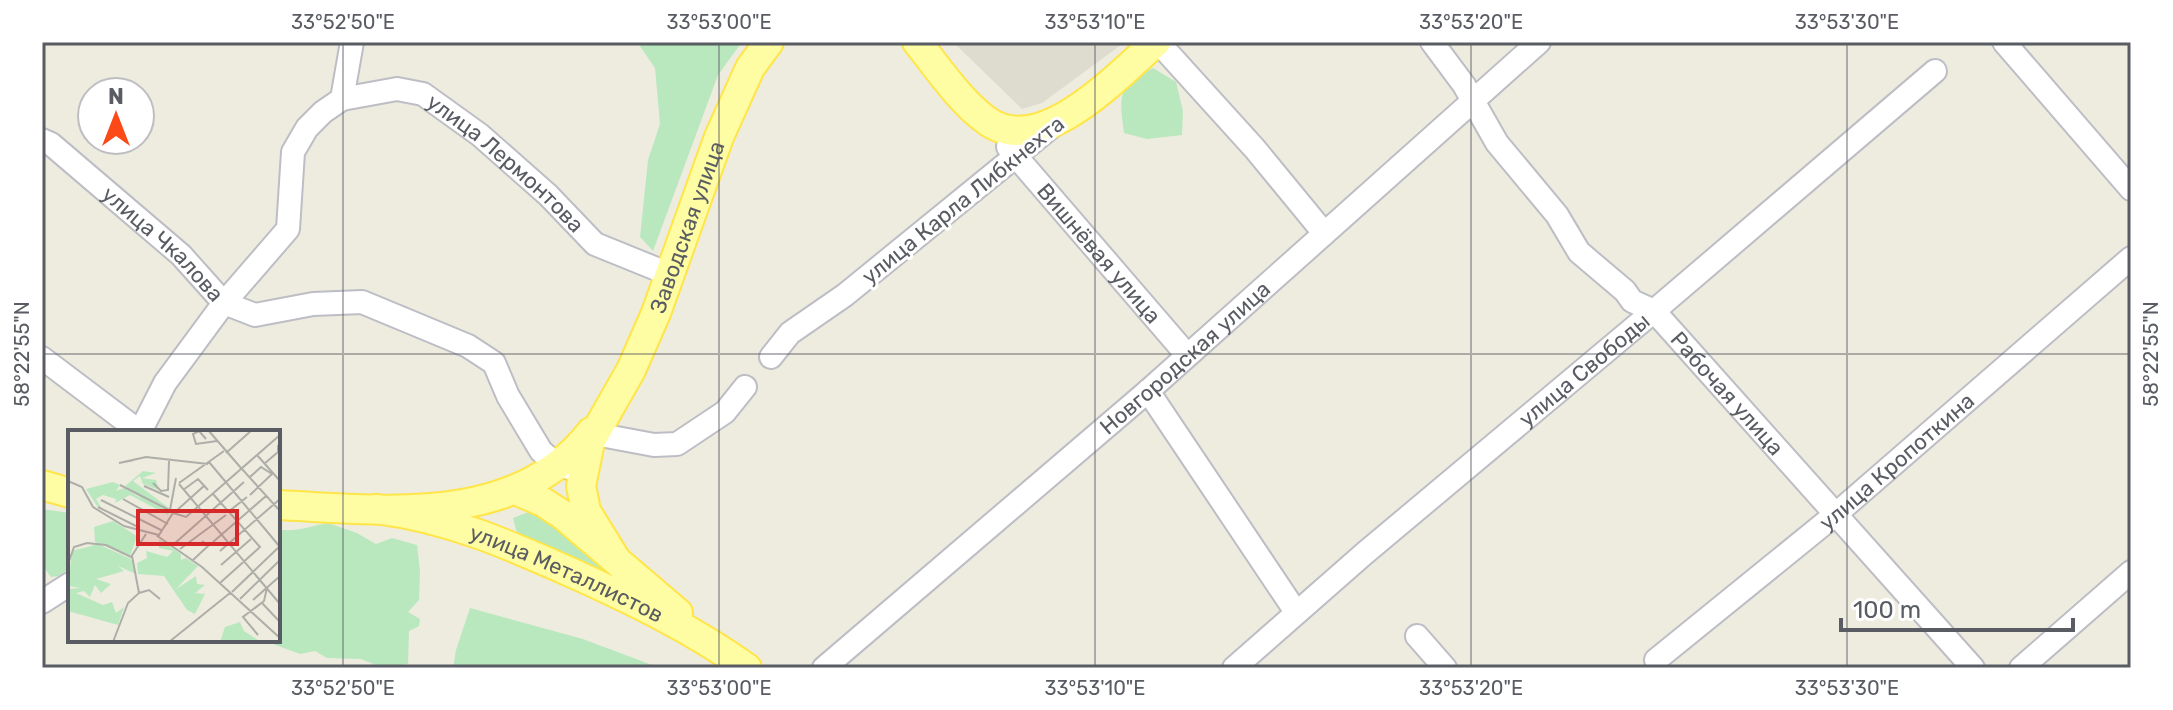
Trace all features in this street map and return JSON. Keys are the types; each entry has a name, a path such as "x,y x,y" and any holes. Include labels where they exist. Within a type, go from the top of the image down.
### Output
{"main road":[{"name":"Заводская улица","path":"376,509 431,509 507,493 570,468 631,370 736,96 750,68 769,42"},
{"name":"Вишнёвая улица","path":"917,42 983,119"},
{"name":"улица Карла Либкнехта","path":"1063,118 1157,42"},
{"path":"983,119 1015,131 1040,128 1063,118"},
{"path":"570,468 581,486 586,511 615,558"},
{"path":"42,485 68,492"},
{"path":"498,539 507,493 543,502 615,558 718,647"},
{"path":"280,505 376,509"},
{"name":"улица Металлистов","path":"376,509 416,514 498,539 668,618 747,668"}],"street":[{"path":"141,430 165,383 224,303 288,229 293,152 307,128 342,99 352,42"},
{"path":"1157,42 1255,149 1324,233"},
{"name":"Рабочая улица","path":"1432,42 1474,101 1497,143 1557,215 1579,252 1625,291 1632,301 1654,311 1973,668"},
{"name":"Новгородская улица","path":"824,668 1148,391 1539,42"},
{"path":"2004,42 2131,189"},
{"name":"улица Свободы","path":"1234,668 1296,612 1935,71"},
{"name":"улица Лермонтова","path":"342,99 397,89 423,94 480,135 548,195 595,244 669,274"},
{"name":"улица Карла Либкнехта","path":"771,357 790,333 845,295 1063,118"},
{"name":"Вишнёвая улица","path":"983,119 1187,355"},
{"name":"улица Чкалова","path":"42,140 51,144 181,255 224,303 255,315 313,304 362,302 468,346 494,363 508,396 541,451 570,468"},
{"name":"улица Кропоткина","path":"1656,660 1836,514 2131,258"},
{"path":"42,358 137,430"},
{"path":"596,427 654,445 677,444 725,412 745,387"},
{"path":"1148,391 1296,612"},
{"path":"2021,668 2131,572"},
{"path":"42,602 68,585"},
{"path":"1417,636 1445,668"}],"shaded area":[{"path":"953,42 1125,42 1042,103 1022,109"}],"green space":[{"path":"637,42 742,42 718,75 653,251 640,237 648,160 660,124 655,68"},
{"path":"1153,68 1176,82 1183,111 1182,135 1147,139 1124,133 1121,110 1123,94 1133,81"},
{"path":"42,509 68,513 68,569 51,577 42,565"},
{"path":"531,511 555,525 637,587 521,538 513,518"},
{"path":"328,523 357,533 376,544 392,538 417,545 419,600 408,612 420,619 419,626 409,631 408,664 383,668 361,659 327,658 315,651 300,654 267,642 280,642 280,529 296,530"},
{"path":"470,608 583,639 660,668 453,668"}]}
